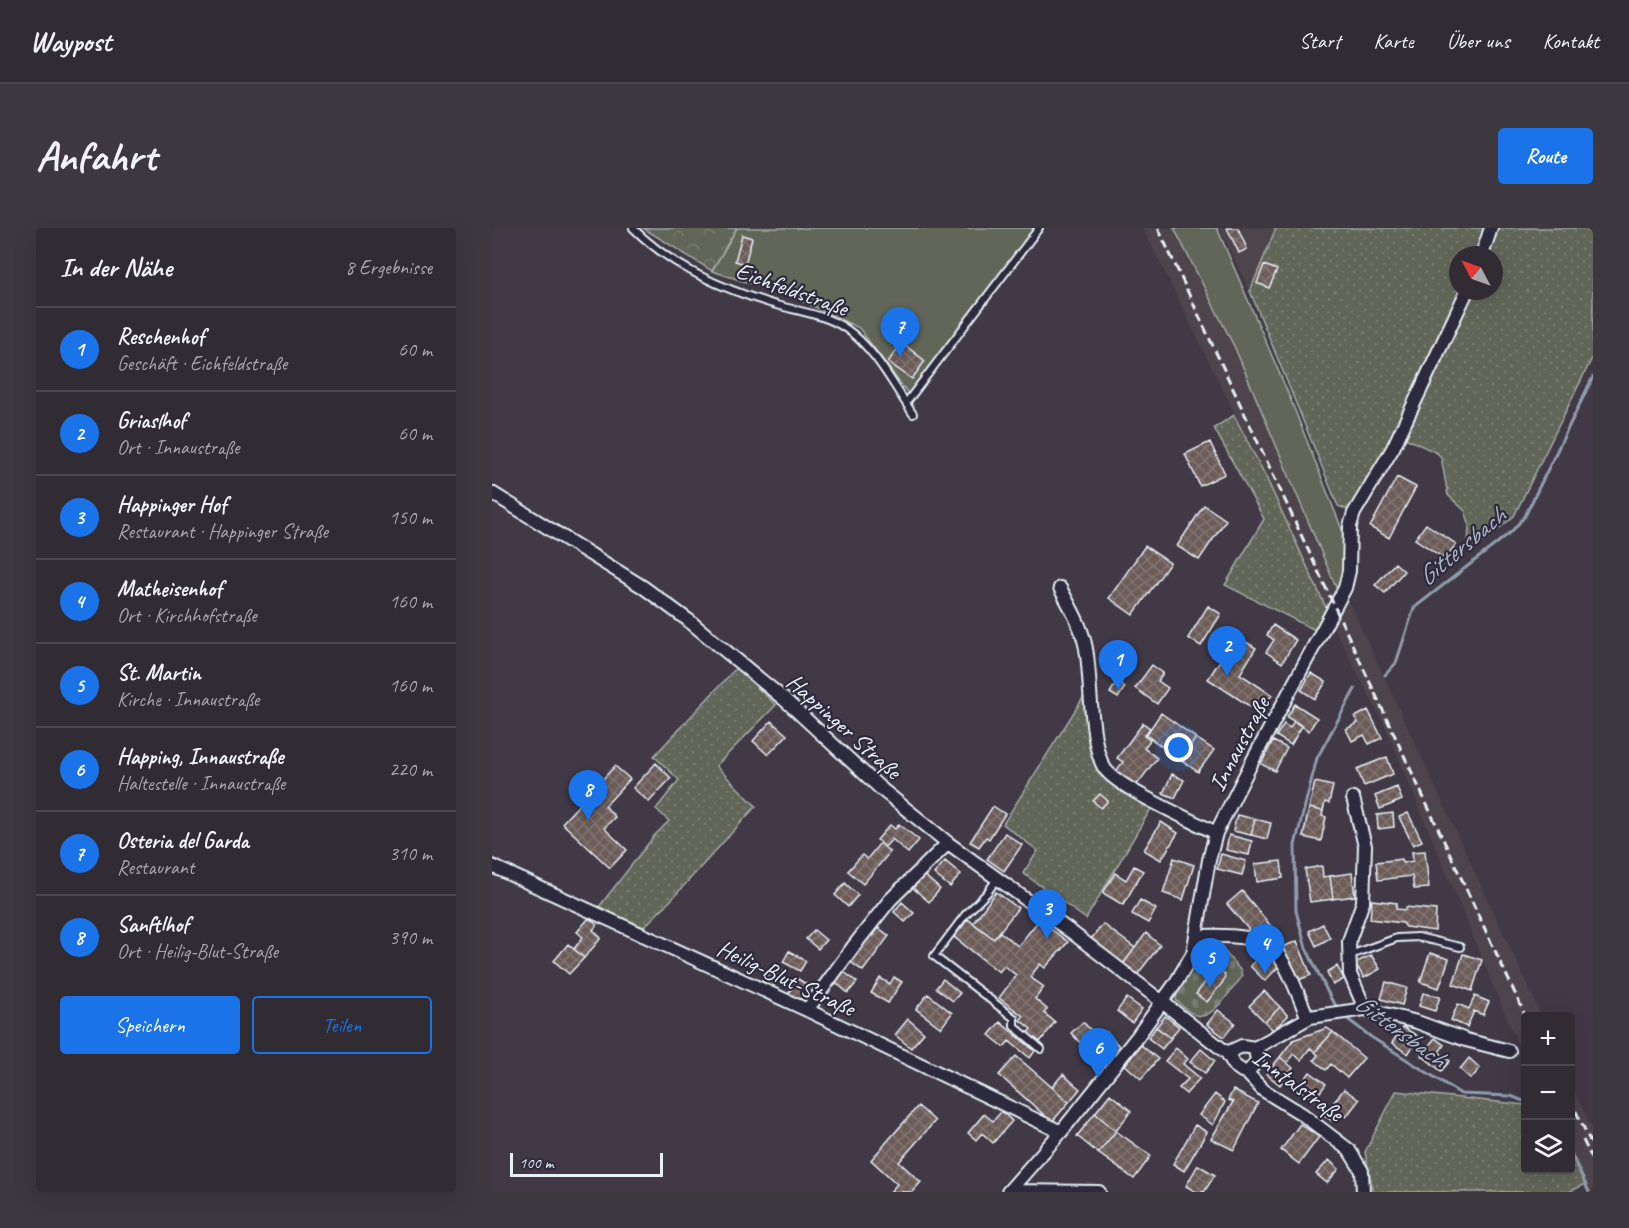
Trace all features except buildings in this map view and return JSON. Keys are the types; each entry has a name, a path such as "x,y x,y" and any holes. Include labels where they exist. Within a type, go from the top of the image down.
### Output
{"street":[{"path":"1485,246 1491,228"},
{"name":"Innaustraße","path":"1009,1192 1137,1037 1175,984 1193,953 1216,833 1345,588 1350,571 1350,526 1354,513 1393,448 1463,300"},
{"name":"Happinger Straße","path":"492,494 643,587 688,620 784,700 880,788 948,843 1161,1001"},
{"path":"1060,588 1077,617 1087,653 1095,734 1105,769 1133,790 1216,833"},
{"path":"1353,798 1365,846 1363,902 1349,941 1350,974 1365,1010"},
{"path":"807,1010 890,900 948,843"},
{"name":"Heilig-Blut-Straße","path":"492,866 807,1010 1060,1132"},
{"path":"1197,936 1239,937 1268,946 1282,959 1308,1018"},
{"name":"Inntalstraße","path":"1161,1001 1227,1053 1235,1066 1247,1072 1263,1090 1302,1113 1349,1150 1362,1171 1363,1192"},
{"path":"1227,1053 1242,1046 1255,1048 1308,1018 1365,1010 1417,1022 1466,1040 1509,1051"},
{"path":"1247,1072 1257,1061 1255,1048"},
{"path":"1009,1192 1099,1192"}],"lane":[{"name":"Eichfeldstraße","path":"633,228 668,258 723,287 820,317 844,327 871,353 913,414"},
{"path":"906,403 1039,228"},
{"path":"997,879 987,893 965,915 934,956 1014,1018 1014,1026 1041,1049"},
{"path":"1350,955 1397,938 1418,937 1460,948"}],"shaded area":[{"path":"1143,228 1174,228 1235,348 1338,592 1351,606 1528,986 1539,1012 1521,1012 1521,1052 1385,726 1335,630 1265,475"},
{"path":"1219,228 1276,228 1250,291"},
{"path":"1575,1092 1593,1130 1593,1192 1590,1192 1575,1163"}],"green space":[{"path":"643,228 737,228 712,271"},
{"path":"737,228 1040,228 913,400 859,328 798,299 712,271"},
{"path":"1174,228 1217,228 1288,393 1345,537 1343,578 1338,592 1235,348"},
{"path":"1276,228 1487,228 1480,246 1449,246 1449,300 1457,300 1405,415 1377,466 1348,510 1338,506 1250,291"},
{"path":"1496,228 1593,228 1593,356 1514,516 1473,550 1468,547 1469,523 1465,511 1448,495 1441,457 1403,437 1467,300 1503,300 1503,246 1489,246"},
{"path":"1234,415 1265,475 1327,610 1315,630 1225,585 1264,519 1214,428"},
{"path":"736,668 776,705 716,766 756,806 644,927 623,922 598,908 655,835 669,821 656,809 679,780 654,756"},
{"path":"1088,690 1104,771 1152,807 1086,919 1023,873 1038,851 1003,824"},
{"path":"1207,951 1216,959 1225,952 1241,971 1242,977 1217,1007 1200,1016 1184,1008 1176,1000 1183,980"},
{"path":"1396,1091 1521,1105 1521,1174 1575,1174 1575,1163 1586,1184 1569,1192 1373,1192 1365,1152"}],"waterway":[{"name":"Gittersbach","path":"1385,675 1396,663 1414,608 1512,531 1525,516 1593,377"},
{"name":"Gittersbach","path":"1339,1009 1331,999 1306,948 1296,911 1295,845 1317,758 1355,689"},
{"name":"Gittersbach","path":"1345,1017 1371,1037 1461,1094 1511,1096 1521,1100"},
{"name":"Gittersbach","path":"1575,1162 1589,1192"}],"railway":[{"path":"1158,228 1524,1012"},
{"path":"1575,1109 1593,1147"},
{"path":"1583,1140 1593,1161"}],"place":[{"name":"Osteria del Garda","path":"900,357"},
{"name":"Griaslhof","path":"1227,676"},
{"name":"Reschenhof","path":"1118,690"},
{"name":"Sanftlhof","path":"588,820"},
{"name":"Happinger Hof","path":"1047,939"},
{"name":"Matheisenhof","path":"1265,974"},
{"name":"St. Martin","path":"1210,988"},
{"name":"Happing, Innaustraße","path":"1098,1078"}]}
